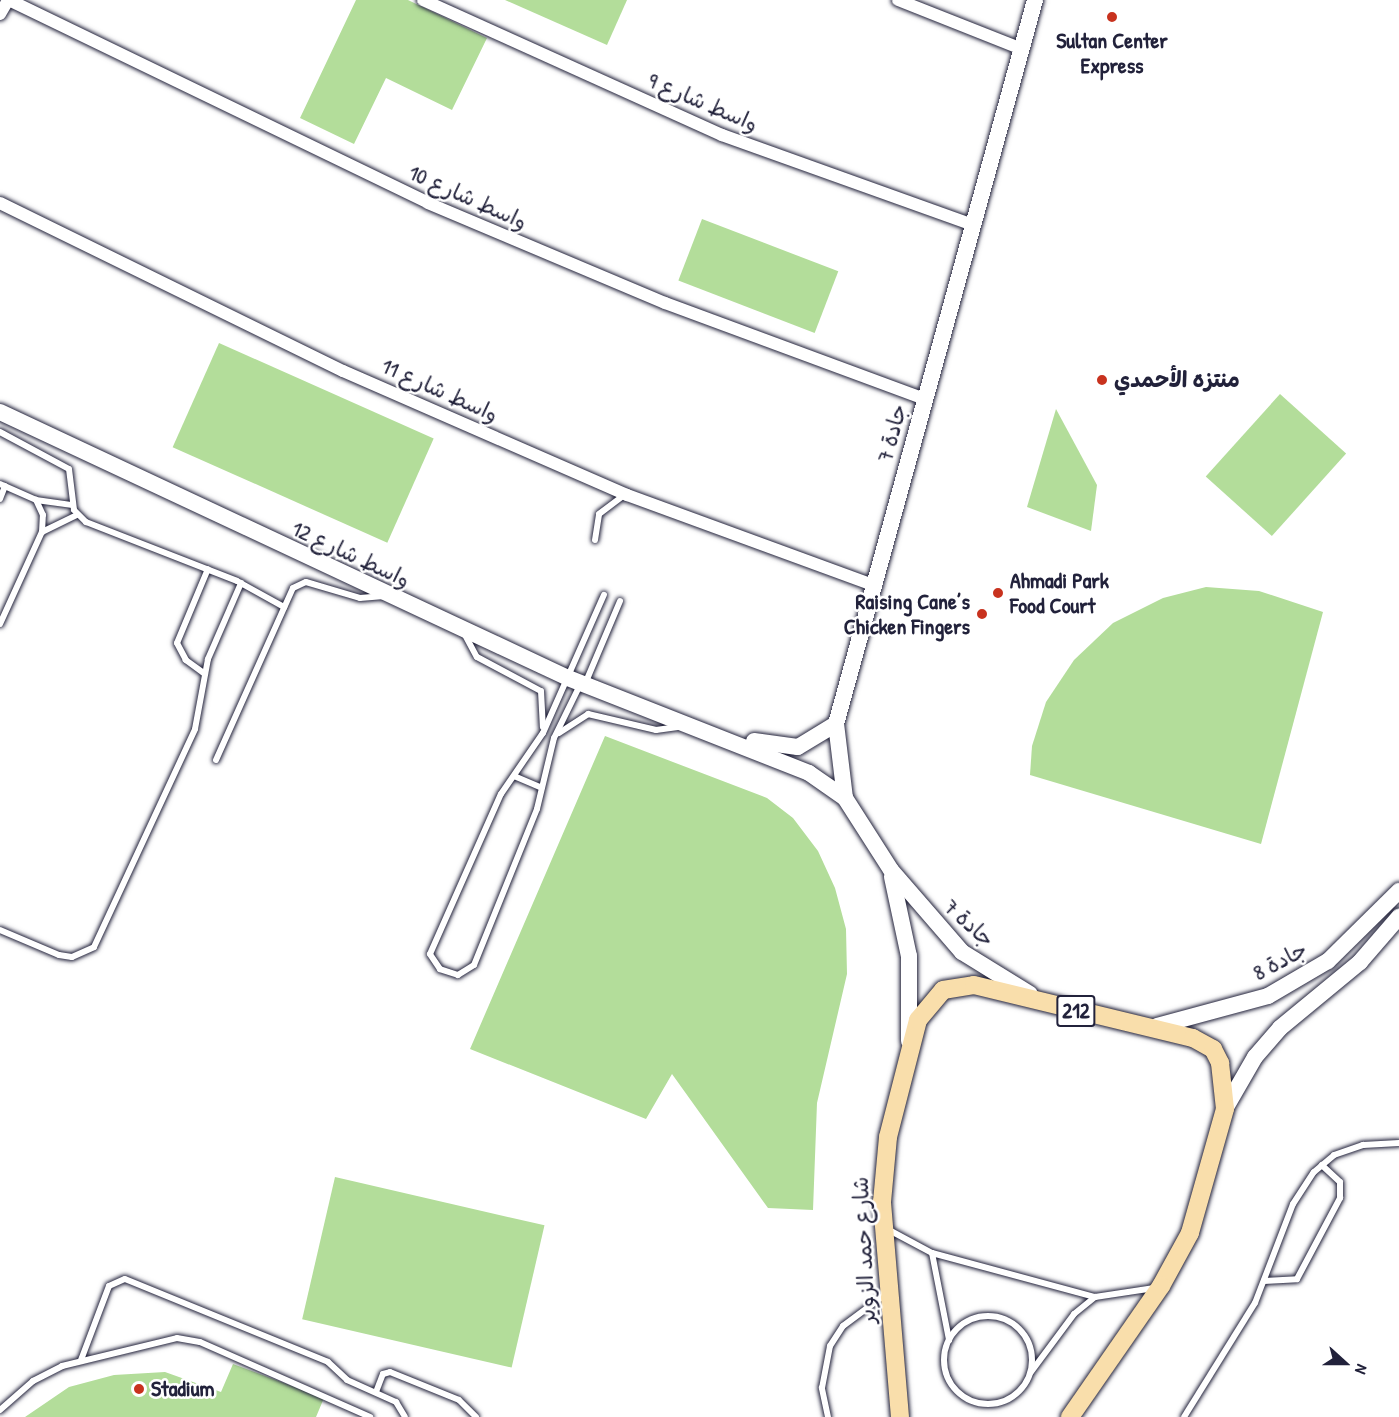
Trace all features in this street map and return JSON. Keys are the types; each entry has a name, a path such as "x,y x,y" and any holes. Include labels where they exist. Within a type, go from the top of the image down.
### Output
{"main road":[{"name":"جادة 7","path":"1030,994 962,952 891,870 845,798 836,724 876,586 1035,0"},
{"name":"واسط شارع 12","path":"0,412 387,596 578,682 808,772 845,798"},
{"name":"واسط شارع 12","path":"689,725 798,747 836,724"},
{"name":"جادة 7","path":"891,870 906,936 909,1047"},
{"name":"جادة 8","path":"1156,1026 1268,996 1328,961 1399,891"},
{"name":"جادة 8","path":"1225,1110 1255,1057 1280,1028 1360,962 1399,917"},
{"name":"212","path":"909,1047 930,999 943,990 974,985 1030,994 1083,1013 1156,1026 1213,1049 1225,1110 1190,1233 1161,1286 1070,1417"},
{"name":"شارع حمد الزوير","path":"900,1417 884,1226 884,1158 909,1047"}],"street":[{"path":"0,14 8,0"},
{"name":"واسط شارع 10","path":"8,0 428,203 664,303 925,399"},
{"name":"واسط شارع 9","path":"423,0 722,135 973,225"},
{"path":"898,0 1022,49"},
{"name":"واسط شارع 11","path":"0,203 343,371 627,495 876,586"}],"lane":[{"path":"0,432 69,469 73,505 77,515 241,583 284,607"},
{"path":"0,499 3,485 36,500 73,505"},
{"path":"595,540 599,514 611,501 627,495"},
{"path":"0,624 42,532 44,516 36,500"},
{"path":"42,532 77,515"},
{"path":"205,674 186,660 177,643 208,569"},
{"path":"216,760 293,588 306,582 360,597 387,596"},
{"path":"0,930 59,955 78,956 94,947 195,729 205,674 241,583"},
{"path":"604,595 578,682 514,776 430,954 440,969 458,975 474,965 542,788 554,738 578,682 620,601"},
{"path":"462,630 477,657 541,691 543,733"},
{"path":"554,738 588,714 656,730 689,725"},
{"path":"514,776 542,788"},
{"path":"1184,1417 1264,1281 1293,1204 1322,1165 1334,1155 1363,1145 1399,1143"},
{"path":"1264,1281 1297,1279 1340,1198 1340,1182 1322,1165"},
{"path":"884,1226 932,1253 1095,1298 1161,1286"},
{"path":"932,1253 949,1340 946,1375 970,1401 1005,1400 1029,1375 1074,1314 1095,1298"},
{"path":"81,1360 109,1286 125,1279 328,1362 348,1380 396,1402 405,1417"},
{"path":"828,1417 822,1379 830,1346 843,1326 890,1293"},
{"path":"949,1340 976,1318 1005,1320 1026,1340 1029,1375"},
{"path":"0,1410 33,1381 81,1360 168,1338 192,1340 370,1417"},
{"path":"376,1392 383,1374 390,1372 459,1400 476,1417"}],"green space":[{"path":"356,0 408,0 487,38 452,110 386,78 354,144 300,118"},
{"path":"505,0 627,0 607,45"},
{"path":"702,219 838,271 815,333 678,281"},
{"path":"219,343 434,439 387,543 173,447"},
{"path":"1280,394 1346,454 1272,536 1206,476"},
{"path":"1056,409 1097,485 1091,531 1027,507"},
{"path":"1206,587 1259,591 1323,612 1261,844 1030,775 1032,746 1046,702 1074,660 1113,623 1163,598"},
{"path":"605,736 767,798 793,818 818,851 835,888 846,929 847,974 817,1103 813,1210 768,1208 672,1074 646,1119 470,1049"},
{"path":"335,1177 544,1225 512,1368 302,1319"},
{"name":"Stadium","path":"233,1364 324,1398 316,1417 25,1417 69,1387 114,1375 165,1372 221,1392"}],"place":[{"name":"Sultan Center Express","path":"1112,17"},
{"name":"منتزه الأحمدي","path":"1102,380"},
{"name":"Ahmadi Park Food Court","path":"998,593"},
{"name":"Raising Cane’s Chicken Fingers","path":"982,614"},
{"name":"Stadium","path":"139,1389"}]}
